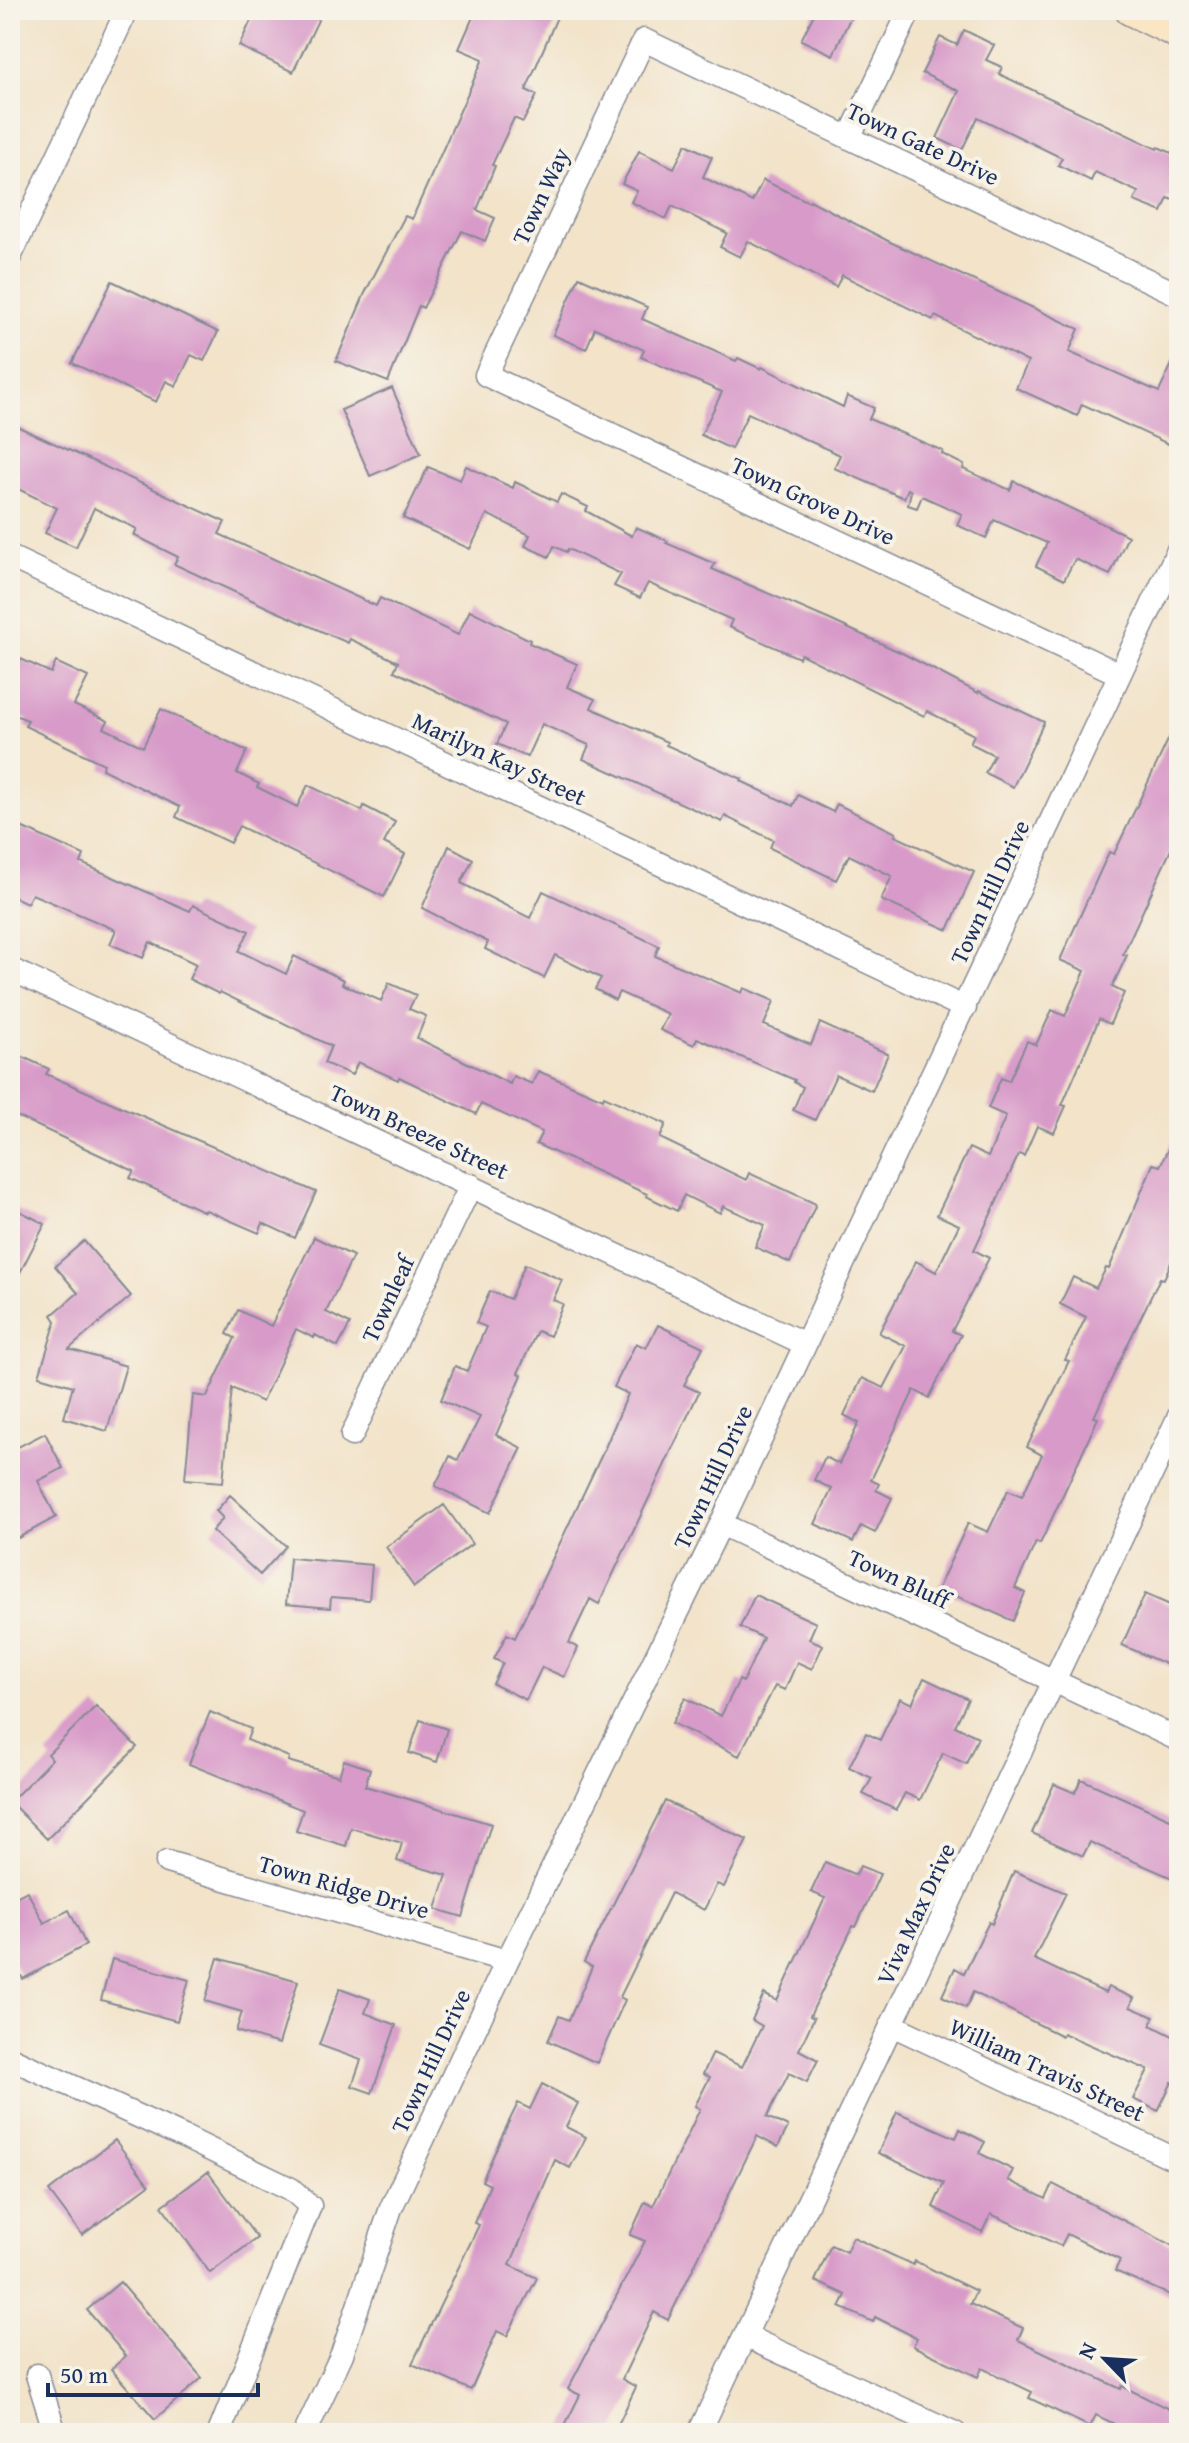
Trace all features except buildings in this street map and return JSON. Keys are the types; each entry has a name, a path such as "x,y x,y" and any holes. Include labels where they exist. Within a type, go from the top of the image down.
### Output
{"main road":[{"path":"1130,10 1179,34"}],"street":[{"path":"10,257 127,10"},
{"path":"849,138 910,10"},
{"name":"Town Gate Drive","path":"644,40 1179,295"},
{"name":"Town Way","path":"486,375 644,40"},
{"name":"Town Grove Drive","path":"486,375 1119,674"},
{"name":"Town Hill Drive","path":"305,2433 342,2354 391,2208 507,1961 721,1524 1179,548"},
{"name":"Marilyn Kay Street","path":"10,557 965,1008"},
{"name":"Town Breeze Street","path":"10,969 805,1344"},
{"name":"Townleaf","path":"352,1435 471,1185"},
{"name":"Viva Max Drive","path":"699,2433 1179,1416"},
{"name":"Town Bluff","path":"721,1524 1179,1740"},
{"name":"Town Ridge Drive","path":"167,1862 507,1961"},
{"name":"William Travis Street","path":"892,2025 1179,2161"},
{"path":"10,2058 291,2189 310,2206 219,2433"},
{"path":"745,2336 955,2433"},
{"path":"37,2375 55,2433"}]}
